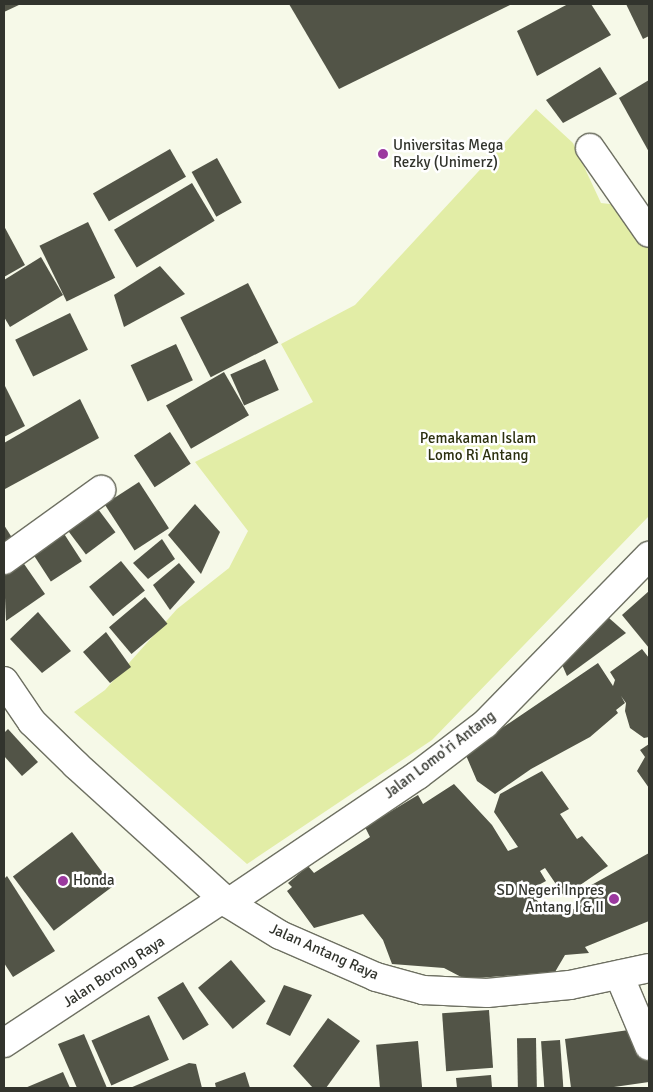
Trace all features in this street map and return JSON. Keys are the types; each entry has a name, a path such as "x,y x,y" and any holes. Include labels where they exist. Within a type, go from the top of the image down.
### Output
{"main road":[{"path":"590,148 649,233"},
{"path":"4,560 101,490"},
{"name":"Jalan Lomo'ri Antang","path":"225,901 418,775 485,724 649,556"},
{"name":"Jalan Antang Raya","path":"4,681 38,728 225,901 280,935 376,977 423,990 488,993 570,985 649,968"},
{"name":"Jalan Borong Raya","path":"4,1043 225,901"},
{"path":"619,975 649,1046"}],"green space":[{"name":"Pemakaman Islam Lomo Ri Antang","path":"536,109 573,143 601,203 636,207 649,229 649,516 432,740 247,864 74,712 105,690 177,609 229,568 248,531 195,462 313,402 281,344 355,305"}],"building":[{"path":"4,4 21,4 4,12"},
{"path":"289,4 512,4 339,89"},
{"path":"568,4 591,4 611,35 537,76 517,31"},
{"path":"626,4 649,4 649,36 643,39"},
{"path":"600,67 617,94 563,123 546,100"},
{"path":"649,80 649,152 619,98"},
{"path":"170,149 186,177 109,221 93,194"},
{"path":"217,158 242,203 216,217 192,172"},
{"path":"192,183 215,221 137,268 114,230"},
{"path":"88,222 115,278 67,301 39,246"},
{"path":"4,226 25,265 4,277"},
{"path":"41,257 63,295 10,327 4,317 4,280"},
{"path":"160,266 185,294 124,327 114,295"},
{"path":"248,283 278,343 211,377 180,318"},
{"path":"70,313 88,350 33,377 15,340"},
{"path":"176,344 193,380 148,401 131,365"},
{"path":"265,359 279,390 244,406 230,374"},
{"path":"224,372 249,415 191,449 166,406"},
{"path":"4,384 25,426 4,437"},
{"path":"80,399 99,438 5,489 4,443"},
{"path":"170,432 191,464 155,487 134,455"},
{"path":"139,482 169,528 135,550 105,504"},
{"path":"92,501 115,532 86,554 62,523"},
{"path":"195,504 220,532 201,574 168,535"},
{"path":"4,525 16,544 4,553"},
{"path":"59,526 82,561 51,581 28,546"},
{"path":"162,539 175,559 148,579 133,563"},
{"path":"22,561 45,594 6,621 4,574"},
{"path":"121,561 145,591 113,616 89,587"},
{"path":"179,563 195,582 170,610 153,585"},
{"path":"649,591 649,648 622,615"},
{"path":"145,597 167,624 131,654 109,627"},
{"path":"38,612 71,651 42,673 10,639"},
{"path":"609,618 626,633 567,676 560,660"},
{"path":"106,632 131,667 110,683 83,652"},
{"path":"642,649 649,658 649,737 644,738 630,728 625,711 626,703 621,696 625,703 616,710 618,713 590,737 531,769 495,794 477,781 465,753 598,663 613,686 615,680 610,672"},
{"path":"8,729 38,762 22,776 4,756 4,733"},
{"path":"649,744 649,788 637,771 645,757 640,750"},
{"path":"542,771 569,809 560,814 577,839 582,836 608,866 564,896 545,868 540,871 546,881 531,889 544,913 557,907 563,915 581,905 577,893 649,853 649,921 585,947 589,953 565,955 555,972 465,979 444,968 392,964 383,940 363,914 314,928 287,891 292,887 288,883 308,866 314,873 370,837 365,827 418,795 423,804 454,784 492,825 508,851 518,847 494,812 500,794"},
{"name":"Honda","path":"72,832 113,886 54,931 13,877"},
{"path":"7,876 55,951 13,977 4,963 4,879"},
{"path":"231,960 266,1001 233,1029 198,988"},
{"path":"183,982 209,1025 183,1040 157,997"},
{"path":"284,985 312,995 290,1036 266,1024"},
{"path":"489,1010 493,1068 446,1071 442,1013"},
{"path":"149,1015 169,1060 111,1085 91,1041"},
{"path":"328,1018 360,1041 326,1088 313,1088 293,1066"},
{"path":"636,1029 649,1058 649,1082 607,1088 571,1088 565,1039"},
{"path":"84,1034 107,1088 77,1088 58,1044"},
{"path":"517,1038 536,1038 537,1088 518,1088"},
{"path":"560,1040 563,1088 544,1088 541,1041"},
{"path":"418,1041 422,1088 380,1088 376,1045"},
{"path":"189,1063 196,1064 202,1088 130,1088"},
{"path":"63,1072 70,1088 25,1088"},
{"path":"245,1072 250,1088 216,1088 215,1083"},
{"path":"491,1075 492,1088 457,1088 456,1078"}],"place":[{"name":"Universitas Mega Rezky (Unimerz)","path":"383,154"},
{"name":"Honda","path":"63,881"},
{"name":"SD Negeri Inpres Antang I & II","path":"614,899"}]}
